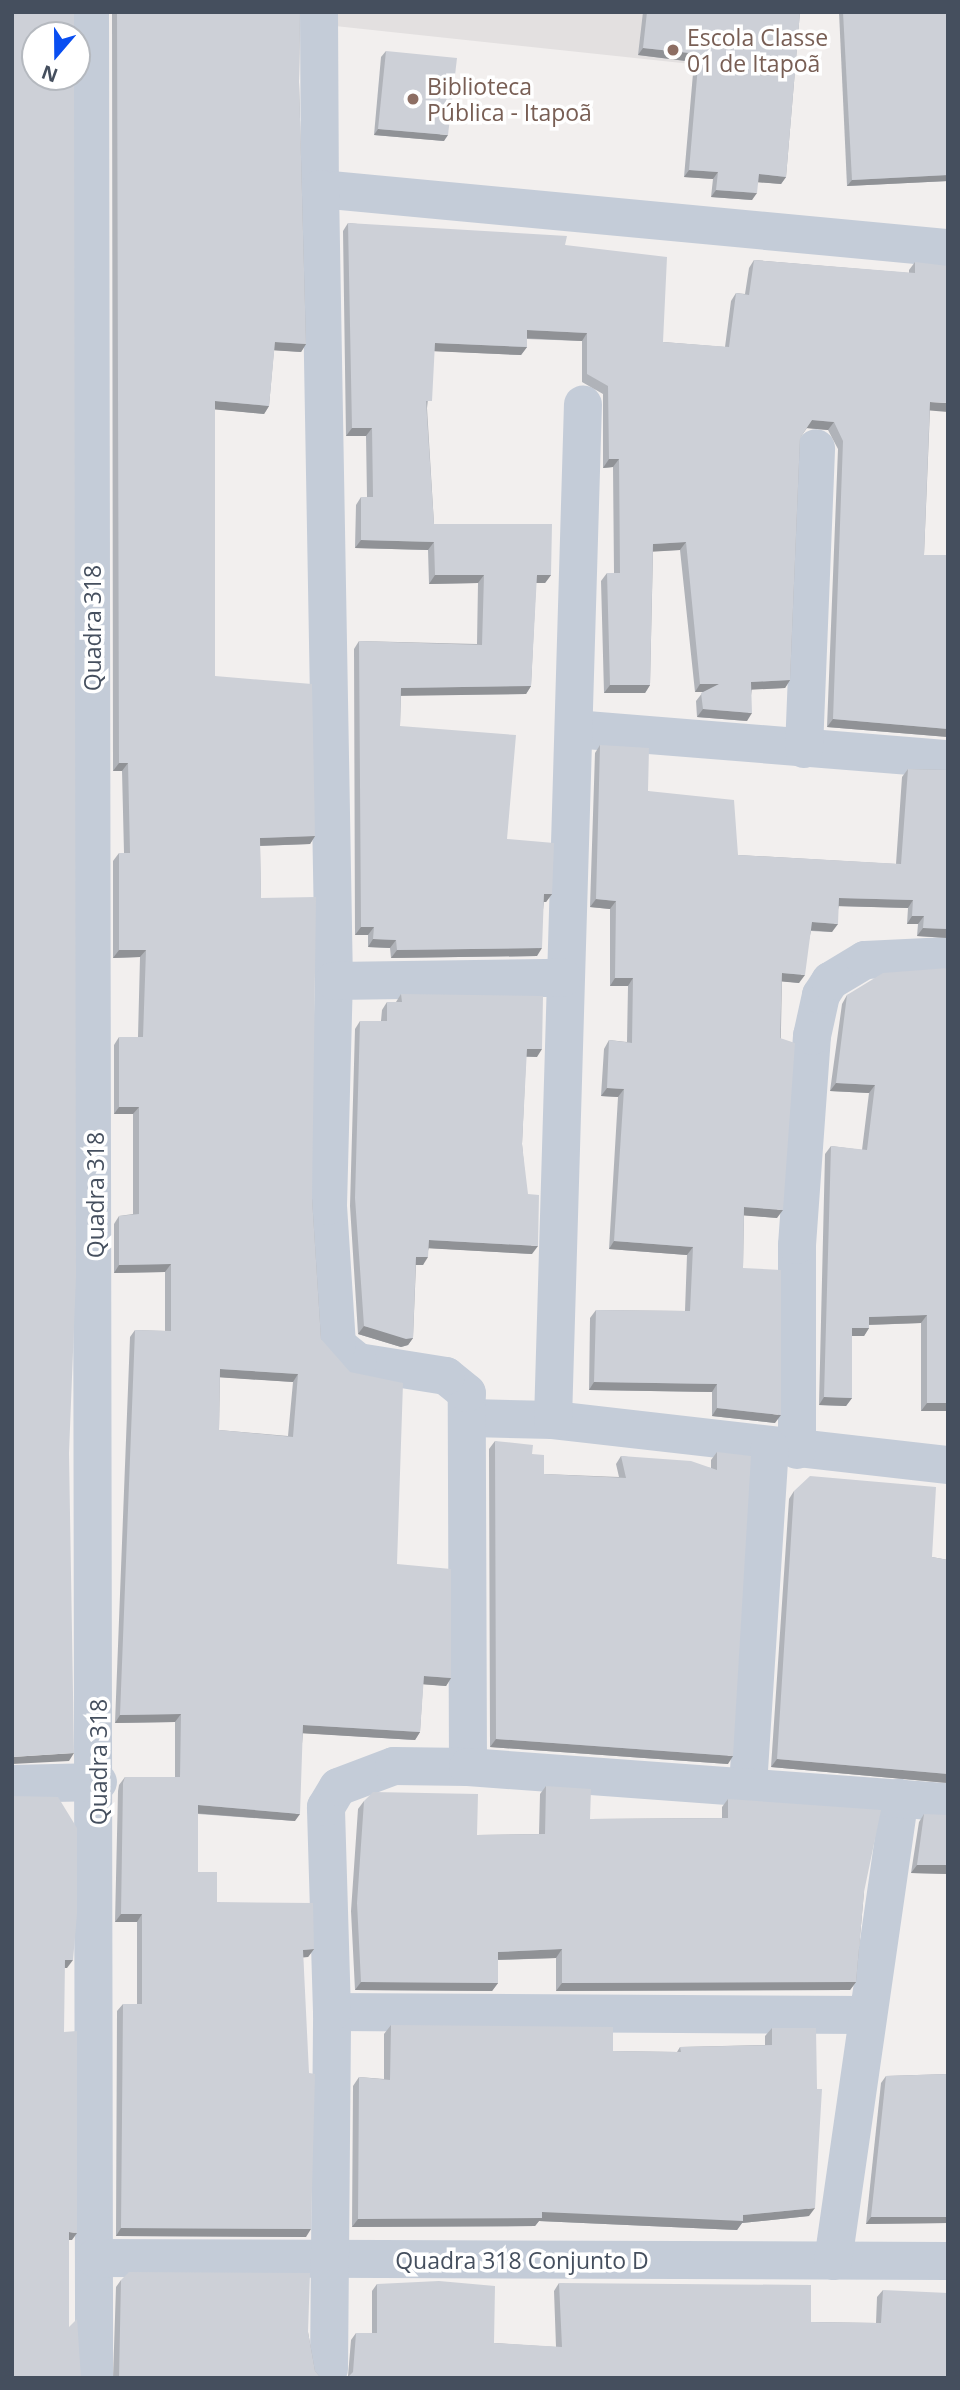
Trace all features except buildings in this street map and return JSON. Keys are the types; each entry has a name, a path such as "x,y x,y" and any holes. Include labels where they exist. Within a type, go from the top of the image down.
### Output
{"street":[{"name":"Quadra 318","path":"90,12 98,1782 94,2378"},
{"path":"320,12 320,189 334,981 328,1206 337,1345 358,1362 458,1382 467,1393 471,1418 468,1768"},
{"path":"320,189 948,248"},
{"path":"553,1420 583,404"},
{"path":"804,749 816,448"},
{"path":"574,729 948,759"},
{"path":"748,1786 783,1449 812,1035 821,995 830,981 865,960 948,956"},
{"path":"334,981 564,978"},
{"path":"471,1418 553,1420 783,1449 948,1465"},
{"path":"329,2369 332,2012 326,1807 338,1787 362,1774 394,1766 468,1768 748,1786 948,1802"},
{"path":"12,1784 98,1782"},
{"path":"833,2261 865,2015 900,1798"},
{"path":"332,2012 865,2015"},
{"name":"Quadra 318 Conjunto D","path":"96,2258 948,2261"}],"shaded area":[{"name":"Escola Classe 01 de Itapoã","path":"336,12 786,12 786,74 335,26"}],"place":[{"name":"Escola Classe 01 de Itapoã","path":"673,50"},
{"name":"Biblioteca Pública - Itapoã","path":"413,99"}]}
